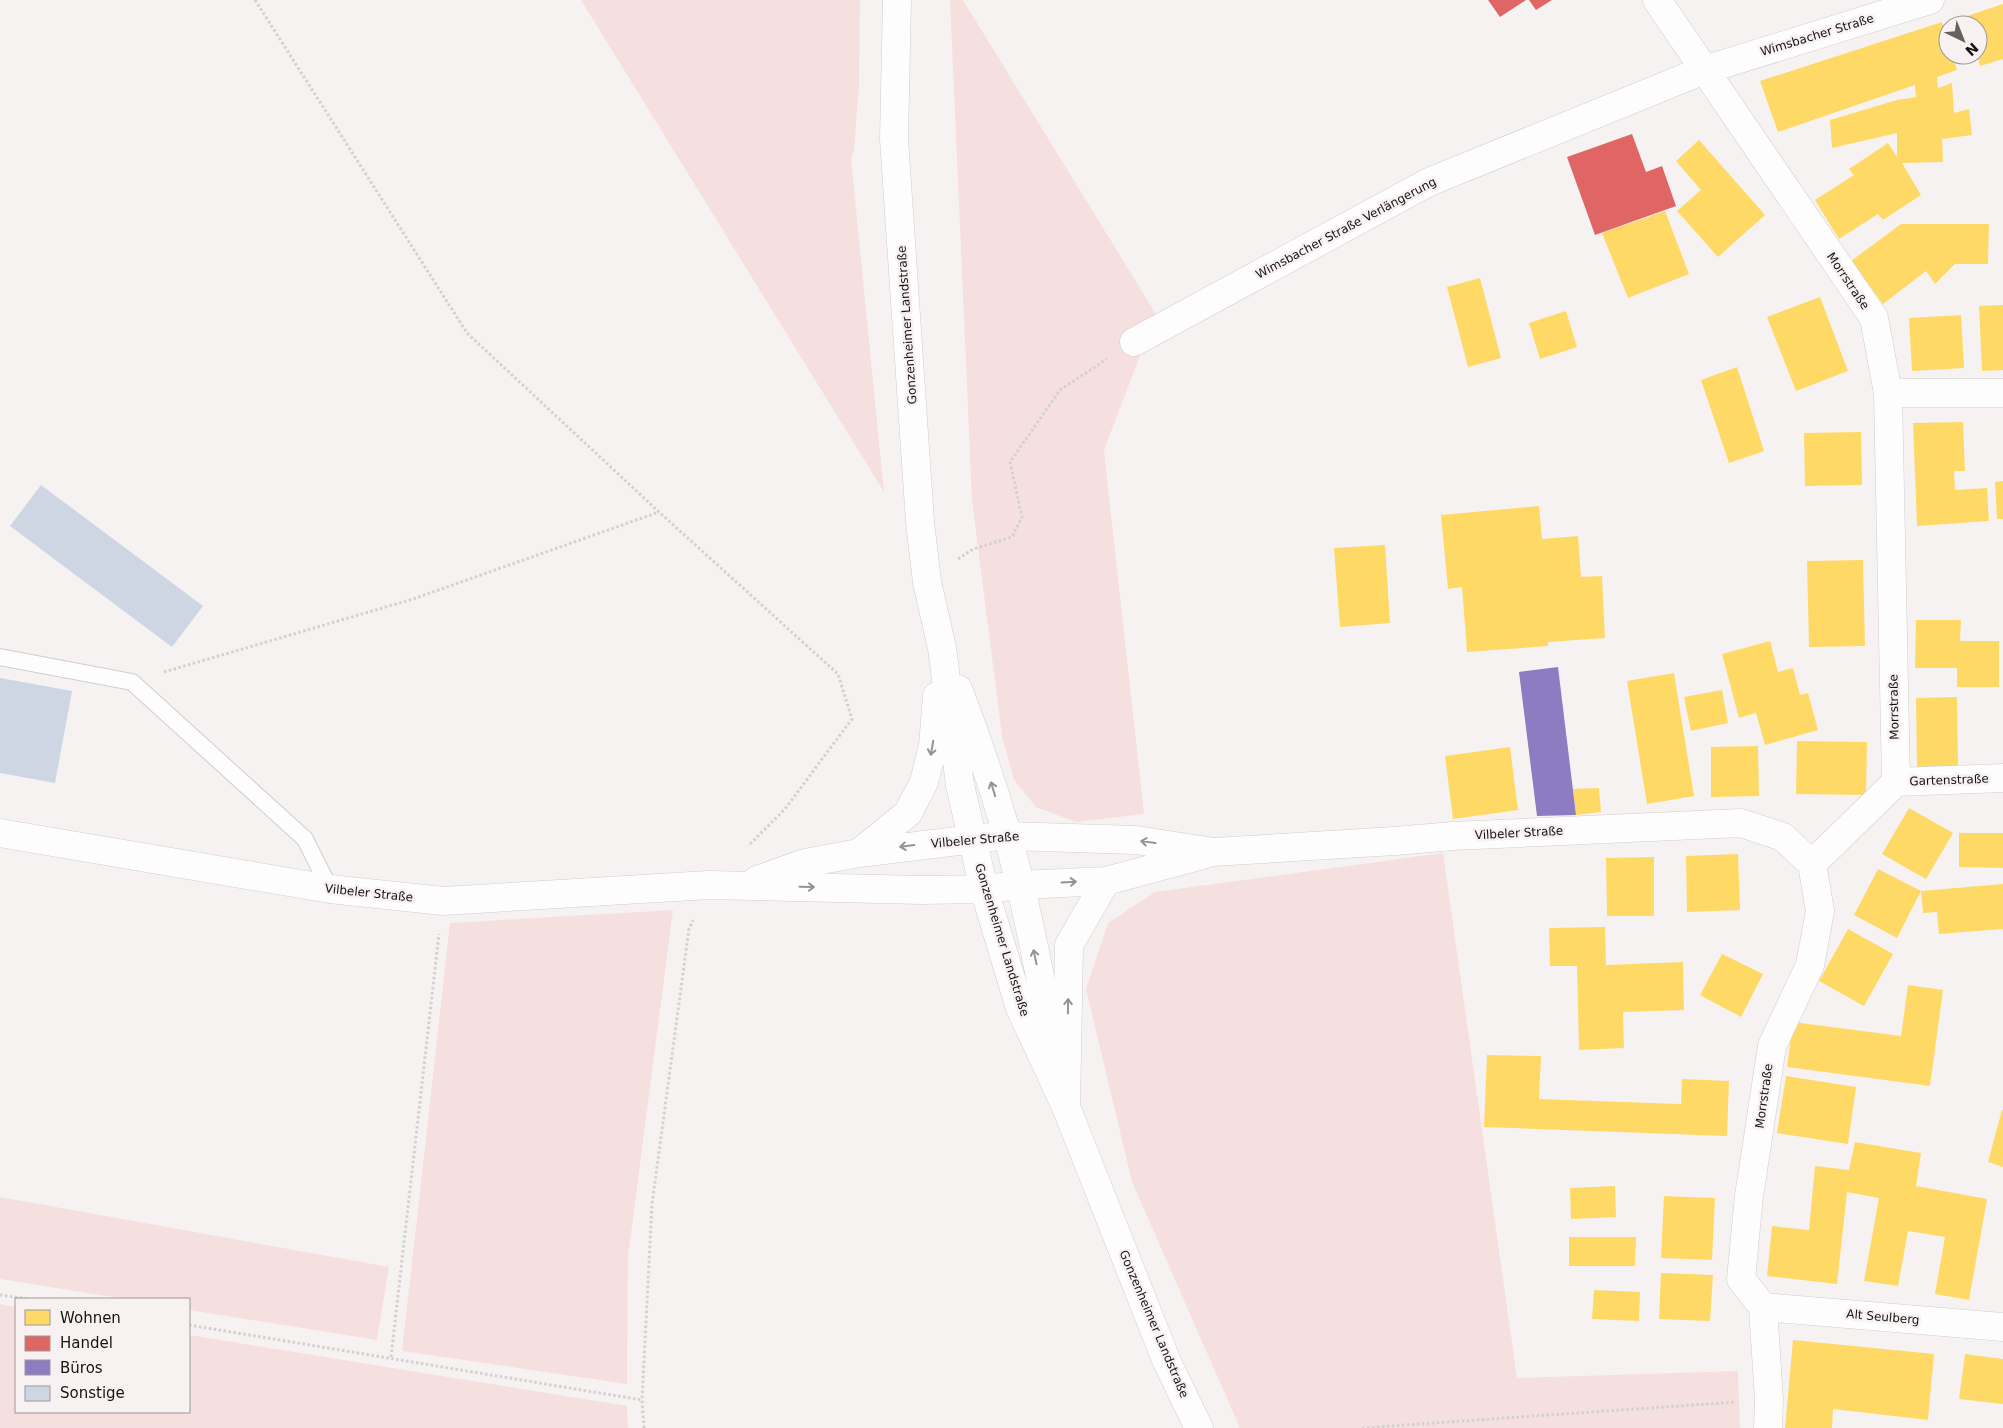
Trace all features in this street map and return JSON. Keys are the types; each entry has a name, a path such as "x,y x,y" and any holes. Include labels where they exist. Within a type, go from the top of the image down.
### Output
{"street":[{"name":"Gonzenheimer Landstraße","path":"897,0 894,139 920,512 927,582 942,648 960,785 984,889 1020,1008 1066,1107 1167,1362 1199,1428"},
{"name":"Morrstraße","path":"1656,0 1874,318 1888,393 1896,782"},
{"name":"Wimsbacher Straße","path":"1704,70 1930,0"},
{"name":"Wimsbacher Straße Verlängerung","path":"1134,342 1429,182 1704,70"},
{"path":"1888,393 2003,393"},
{"name":"Gonzenheimer Landstraße","path":"942,648 981,749 1008,836 1066,1107"},
{"path":"859,853 908,813 924,782 933,746 942,648"},
{"name":"Gartenstraße","path":"1896,782 2003,778"},
{"path":"1812,864 1896,782"},
{"name":"Vilbeler Straße","path":"0,833 330,889 443,901 709,885 921,890 984,889 1020,885 1106,881 1214,852 1395,842 1453,836 1741,823 1784,837 1812,864"},
{"name":"Vilbeler Straße","path":"741,886 805,863 859,853 1008,836 1136,840 1214,852"},
{"name":"Morrstraße","path":"1763,1307 1741,1279 1749,1196 1772,1046 1810,965 1820,911 1812,864"},
{"path":"1066,1107 1070,945 1106,881"},
{"path":"1763,1307 1769,1400 1768,1428"},
{"name":"Alt Seulberg","path":"1763,1307 2003,1327"}],"lane":[{"path":"0,657 132,682 305,840 330,889"}],"path":[{"path":"255,0 467,333 659,512 838,674 852,719 785,809 709,885 689,928 652,1204 642,1400 644,1428"},
{"path":"927,582 972,549 1012,537 1022,517 1010,462 1060,390 1134,342"},
{"path":"132,682 413,599 659,512"},
{"path":"391,1358 443,901"},
{"path":"0,1295 22,1298"},
{"path":"190,1325 642,1400"},
{"path":"1362,1428 1769,1400"}],"shaded area":[{"path":"581,0 860,0 859,87 854,149 851,159 884,492"},
{"path":"950,0 963,0 1156,314 1104,450 1144,814 1076,822 1036,807 1014,780 1002,736 972,500"},
{"path":"1443,853 1517,1378 1738,1371 1740,1428 1240,1428 1132,1182 1086,989 1108,923 1155,892"},
{"path":"673,910 628,1257 627,1384 402,1351 450,923"},
{"path":"0,1197 389,1267 377,1340 190,1310 190,1298 119,1298 0,1279"},
{"path":"0,1304 15,1307 15,1413 190,1413 190,1335 627,1406 628,1428 0,1428"}],"building: Wohnen":[{"path":"2003,4 2003,59 1988,64 1988,15 1970,15"},
{"path":"1938,23 1938,65 1955,65 1957,70 1937,77 1938,88 1952,83 1954,113 1969,109 1972,135 1942,139 1943,162 1902,163 1921,195 1883,220 1878,214 1839,239 1815,200 1854,175 1849,169 1888,143 1897,157 1897,133 1832,148 1830,120 1897,100 1916,97 1915,85 1778,132 1760,81"},
{"path":"1699,140 1765,215 1718,257 1677,211 1701,190 1676,161"},
{"path":"1665,211 1689,274 1628,298 1602,233"},
{"path":"1901,224 1989,224 1988,264 1955,264 1935,284 1926,271 1883,304 1851,261"},
{"path":"1480,278 1501,358 1468,367 1447,287"},
{"path":"1820,297 1848,371 1796,391 1767,317"},
{"path":"2003,305 2003,370 1982,371 1979,306"},
{"path":"1566,311 1577,347 1540,359 1529,323"},
{"path":"1961,315 1964,368 1912,371 1909,318"},
{"path":"1737,367 1764,451 1729,463 1701,380"},
{"path":"1963,422 1965,471 1954,471 1955,490 1987,488 1989,521 1917,526 1913,423"},
{"path":"1861,432 1862,485 1805,486 1804,433"},
{"path":"2003,481 2003,519 1997,519 1995,482"},
{"path":"1539,506 1542,539 1578,536 1581,577 1602,576 1605,638 1548,642 1548,646 1467,652 1462,587 1448,589 1441,515"},
{"path":"1385,545 1390,623 1340,627 1334,548"},
{"path":"1863,560 1865,646 1809,647 1807,561"},
{"path":"1916,620 1961,620 1960,641 1999,641 1999,687 1957,687 1957,668 1915,668"},
{"path":"1770,641 1778,672 1793,668 1800,695 1808,693 1818,730 1765,745 1756,713 1739,718 1722,654"},
{"path":"1674,673 1694,796 1647,804 1627,681"},
{"path":"1722,690 1728,723 1691,731 1684,697"},
{"path":"1957,697 1958,766 1917,767 1916,698"},
{"path":"1797,741 1867,742 1866,795 1796,794"},
{"path":"1758,746 1759,796 1711,797 1711,747"},
{"path":"1510,747 1518,810 1453,819 1445,756"},
{"path":"1599,788 1601,812 1576,815 1573,789"},
{"path":"1909,808 1953,833 1926,879 1882,854"},
{"path":"1959,833 2003,833 2003,868 1959,867"},
{"path":"1738,854 1740,910 1687,912 1686,856"},
{"path":"1654,857 1654,916 1607,916 1606,858"},
{"path":"1878,869 1921,891 1897,938 1854,915"},
{"path":"2003,884 2003,929 1939,934 1937,912 1923,913 1921,891"},
{"path":"1605,927 1606,965 1683,962 1684,1010 1623,1012 1624,1048 1579,1050 1577,966 1550,966 1549,928"},
{"path":"1848,929 1893,954 1864,1006 1819,981"},
{"path":"1722,954 1763,974 1741,1017 1700,995"},
{"path":"1908,985 1943,990 1930,1086 1787,1067 1793,1022 1901,1036"},
{"path":"1487,1055 1541,1056 1539,1099 1681,1104 1682,1079 1729,1081 1727,1136 1484,1127"},
{"path":"1786,1076 1856,1087 1848,1144 1777,1133"},
{"path":"2003,1110 2003,1167 1988,1162"},
{"path":"1855,1142 1921,1153 1916,1186 1987,1199 1969,1300 1935,1294 1945,1237 1908,1231 1898,1286 1864,1281 1879,1198 1847,1192 1837,1284 1767,1276 1772,1226 1809,1230 1815,1166 1849,1170"},
{"path":"1615,1186 1616,1217 1571,1219 1570,1188"},
{"path":"1664,1196 1715,1198 1712,1260 1661,1258"},
{"path":"1569,1237 1636,1237 1635,1266 1569,1266"},
{"path":"1661,1273 1713,1275 1710,1321 1659,1319"},
{"path":"1594,1290 1640,1292 1639,1321 1592,1319"},
{"path":"1793,1340 1934,1354 1928,1420 1833,1409 1832,1428 1785,1428"},
{"path":"1965,1354 2003,1359 2003,1404 1959,1399"}],"building: Handel":[{"path":"1488,0 1526,0 1500,17"},
{"path":"1529,0 1552,0 1536,10"},
{"path":"1632,134 1646,172 1662,166 1676,206 1595,235 1567,157"}],"building: Büros":[{"path":"1558,667 1576,815 1537,816 1519,672"}],"building: Sonstige":[{"path":"41,485 203,606 172,647 10,526"},
{"path":"0,678 72,691 55,783 0,773"}]}
